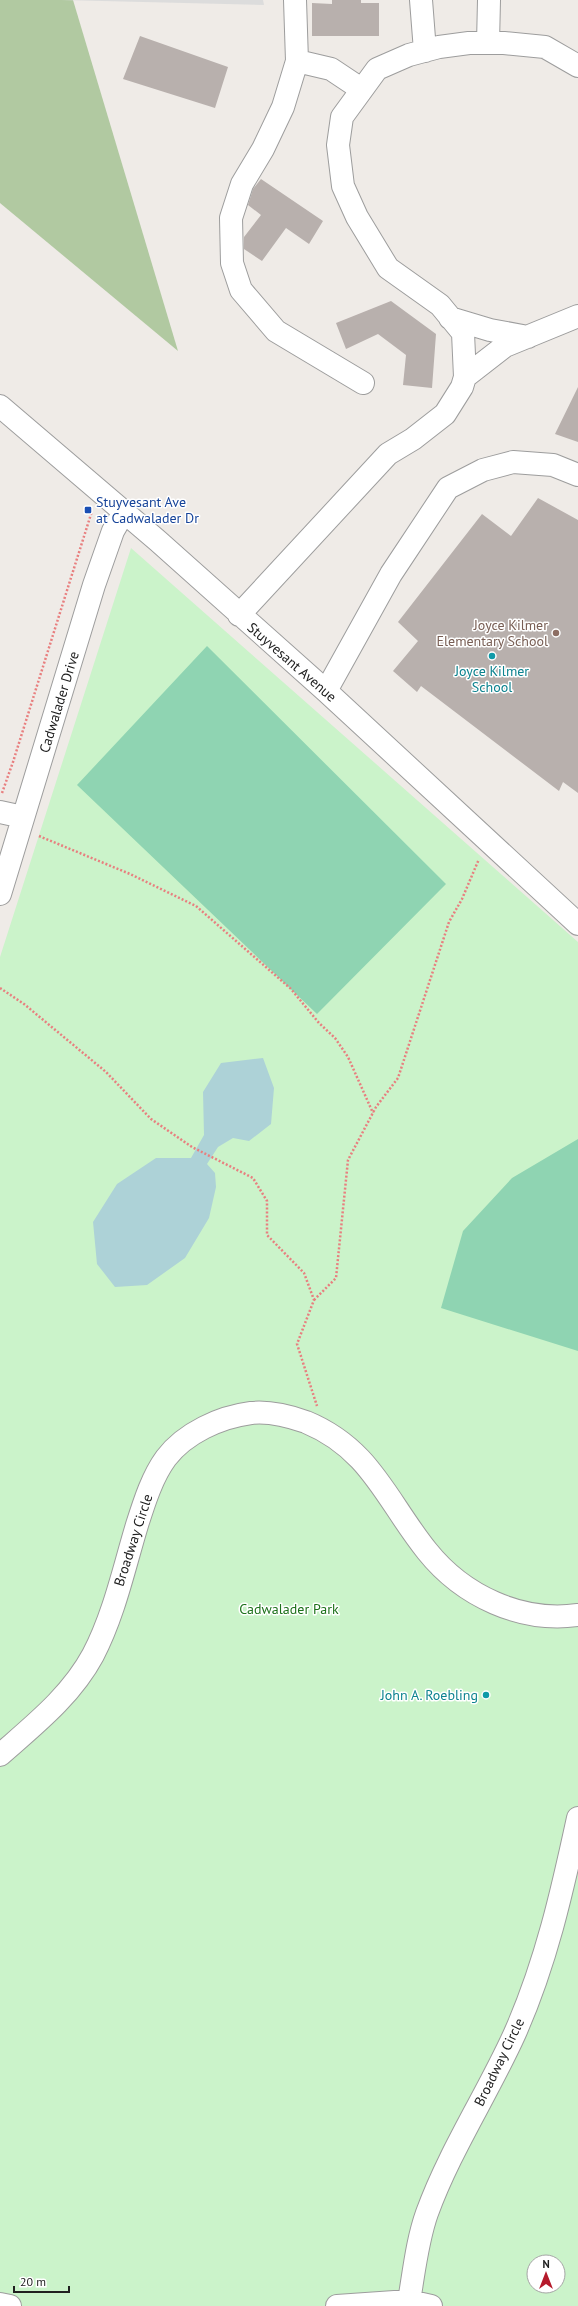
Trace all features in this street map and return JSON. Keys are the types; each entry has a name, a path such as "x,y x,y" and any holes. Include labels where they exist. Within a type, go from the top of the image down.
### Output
{"street":[{"path":"295,0 297,61 283,107 263,150 242,184 231,218 232,263 241,290 276,331 363,383"},
{"path":"421,0 426,51"},
{"path":"488,43 489,0"},
{"path":"239,615 388,454 413,439 446,414 462,387 465,377 463,333 440,305 388,268 357,216 343,186 338,145 342,117 377,69 409,55 469,43 488,43 545,48 577,61"},
{"path":"297,61 331,69 361,89"},
{"path":"465,377 505,346 578,316"},
{"path":"450,318 490,330 528,337"},
{"name":"Stuyvesant Avenue","path":"0,406 124,512 326,691 578,924"},
{"path":"326,691 391,574 448,488 483,470 513,462 553,464 578,475"},
{"name":"Cadwalader Drive","path":"0,894 94,585 113,531 124,512"},
{"path":"0,812 21,822"},
{"name":"Broadway Circle","path":"0,1755 53,1708 77,1680 92,1658 104,1633 145,1499 165,1459 179,1445 200,1430 218,1421 255,1413 296,1418 330,1434 349,1447 366,1464 427,1551 448,1573 493,1603 512,1610 538,1616 578,1615"},
{"name":"Broadway Circle","path":"408,2302 418,2247 427,2213 441,2178 515,2033 538,1978 559,1908 578,1818"},
{"path":"337,2306 381,2302 408,2302 431,2306"},
{"path":"0,2304 10,2306"}],"path":[{"path":"0,798 13,762 94,507"},
{"path":"21,822 196,906 291,989 319,1023 335,1038 348,1057 373,1113"},
{"path":"330,1434 319,1412 297,1344 314,1300 336,1278 348,1160 373,1113 398,1078 449,922 462,899 480,856"},
{"path":"0,988 24,1004 106,1072 150,1119 192,1146 253,1178 267,1202 267,1235 304,1273 314,1300"}],"green space":[{"path":"0,0 73,0 178,351 0,203"},
{"name":"Cadwalader Park","path":"131,548 578,942 578,2306 0,2306 0,957"},
{"path":"207,646 446,884 317,1014 77,785"},
{"path":"578,1139 578,1351 441,1308 463,1231 512,1178"}],"shaded area":[{"path":"61,0 263,0 264,5"}],"water":[{"path":"263,1058 274,1088 271,1124 249,1141 233,1138 218,1147 207,1164 215,1173 216,1187 209,1218 185,1258 147,1285 115,1287 97,1264 93,1222 117,1184 156,1158 191,1158 204,1135 203,1092 221,1063"}],"building":[{"path":"332,0 361,0 361,3 379,3 379,36 312,36 312,3 332,4"},
{"path":"140,36 228,67 215,108 123,79"},
{"path":"261,179 323,221 309,244 286,228 262,261 244,249 244,237 261,215 248,205 253,189"},
{"path":"391,301 436,334 432,388 403,385 406,355 378,334 346,349 336,323"},
{"path":"578,387 578,442 555,434"},
{"name":"Joyce Kilmer School","path":"538,498 578,520 578,793 563,782 559,791 421,686 417,692 393,671 418,641 398,622 482,514 511,536"}],"place":[{"name":"Stuyvesant Ave at Cadwalader Dr","path":"88,510"},
{"name":"Joyce Kilmer Elementary School","path":"556,633"},
{"name":"Joyce Kilmer School","path":"492,656"},
{"name":"John A. Roebling","path":"486,1695"}]}
